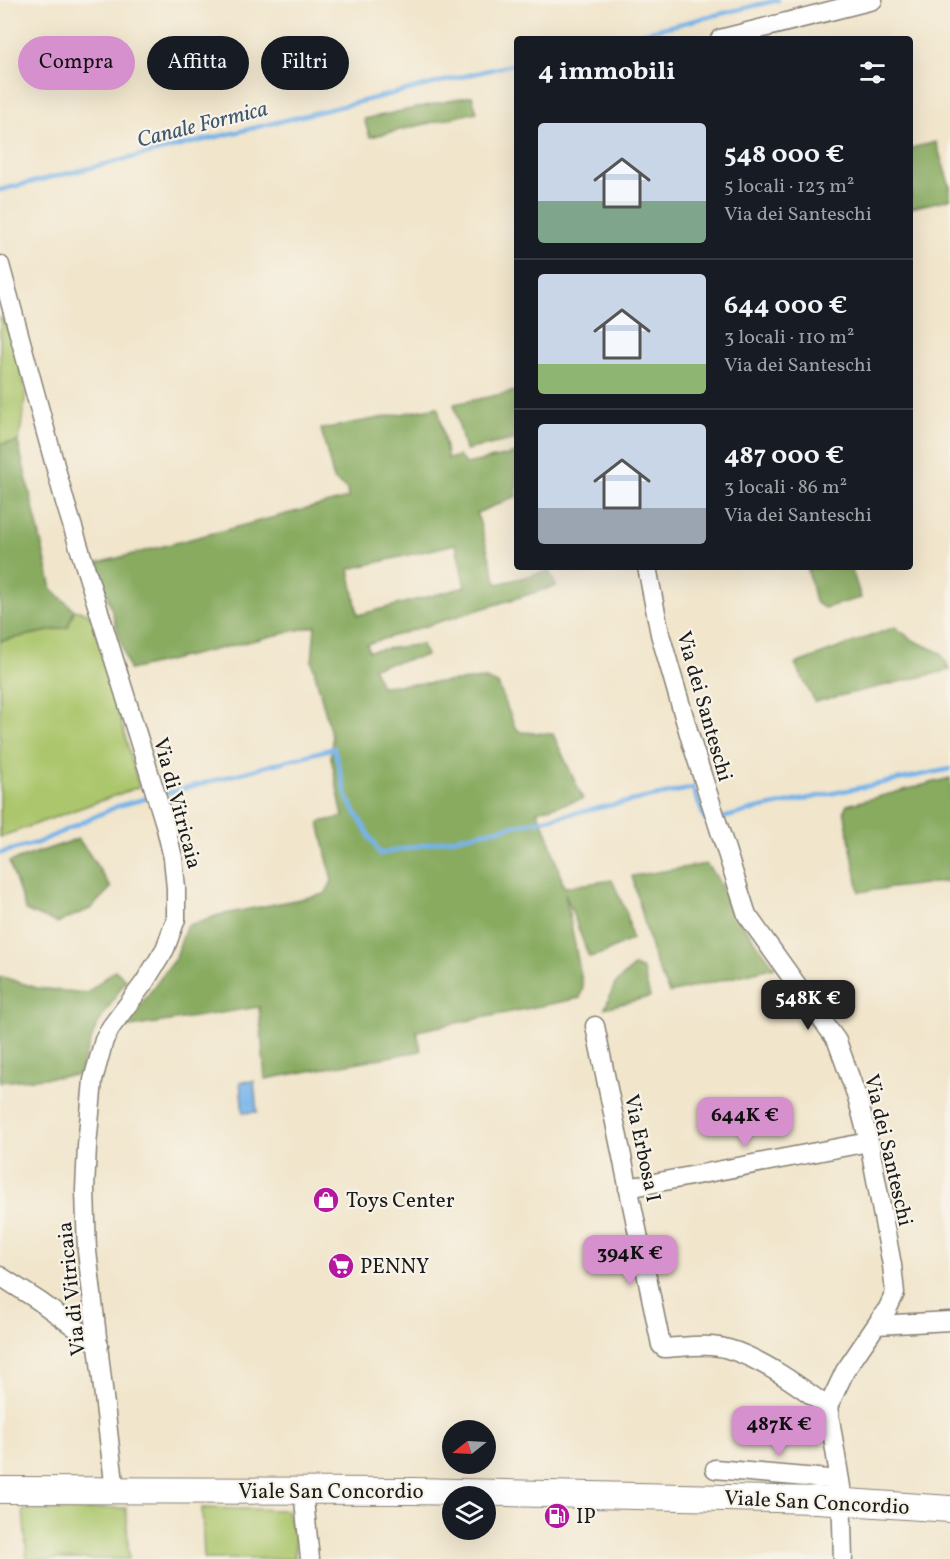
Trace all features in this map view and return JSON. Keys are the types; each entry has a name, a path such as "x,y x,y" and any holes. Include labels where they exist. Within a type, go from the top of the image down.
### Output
{"main road":[{"name":"Viale San Concordio","path":"0,1490 841,1491 950,1509"}],"street":[{"path":"732,36 873,0"},
{"name":"Via di Vitricaia","path":"0,265 65,502 160,809 173,858 176,888 176,919 160,958 111,1027 99,1054 93,1080 85,1194 87,1251 115,1491"},
{"name":"Via dei Santeschi","path":"647,570 660,634 682,711 747,915 837,1041 858,1097 869,1142 895,1293 878,1325 845,1371 828,1407"},
{"name":"Via Erbosa I","path":"595,1026 661,1345 664,1348 698,1346 728,1349 799,1386 828,1407"},
{"path":"628,1188 869,1142"},
{"path":"0,1276 99,1345"},
{"path":"878,1325 950,1322"},
{"path":"828,1407 841,1491 843,1559"},
{"path":"715,1469 841,1491"},
{"path":"303,1490 310,1559"}],"green space":[{"path":"472,96 477,112 370,137 364,119"},
{"path":"936,142 950,187 950,199 913,208 913,148"},
{"path":"0,317 5,323 17,354 25,395 18,442 0,444"},
{"path":"514,392 514,440 465,450 454,404"},
{"path":"438,407 448,459 458,456 466,464 514,454 514,497 477,513 497,584 549,571 556,586 367,644 369,651 422,644 426,656 373,667 381,686 486,679 498,684 515,727 521,732 553,734 583,799 537,811 547,832 564,887 612,880 627,914 632,939 604,953 589,957 565,893 583,987 580,998 417,1031 421,1051 265,1079 259,1007 124,1028 176,957 186,926 219,915 325,894 332,881 319,822 343,817 331,757 332,738 312,662 315,626 129,670 98,563 348,498 347,489 334,480 321,429","holes":["456,544 465,587 358,615 349,569"]},
{"path":"18,442 52,589 74,610 68,627 0,641 0,444"},
{"path":"808,570 852,570 861,598 824,608 815,602"},
{"path":"74,610 87,613 93,619 139,787 0,837 0,641 68,627"},
{"path":"895,627 913,640 941,653 950,670 815,702 795,664"},
{"path":"950,778 950,881 859,892 844,810 847,805"},
{"path":"78,839 111,888 90,909 57,923 26,911 9,862"},
{"path":"706,864 715,875 739,920 775,967 669,993 655,962 632,876"},
{"path":"634,966 643,970 650,997 605,1008 615,984"},
{"path":"115,970 126,980 96,1027 78,1075 0,1082 0,976 37,988 87,993"},
{"path":"126,1508 129,1559 27,1559 23,1510"},
{"path":"202,1508 286,1510 295,1536 295,1559 204,1559"}],"water":[{"path":"254,1081 257,1112 243,1113 240,1082"}],"waterway":[{"name":"Canale Formica","path":"629,36 778,0"},
{"name":"Canale Formica","path":"0,190 514,64"},
{"path":"160,795 334,748 347,798 380,854 693,788 705,820"},
{"path":"723,818 950,769"},
{"path":"0,853 37,843 118,806 152,797"}],"place":[{"name":"Toys Center","path":"326,1200"},
{"name":"PENNY","path":"341,1266"},
{"name":"IP","path":"557,1516"}]}
